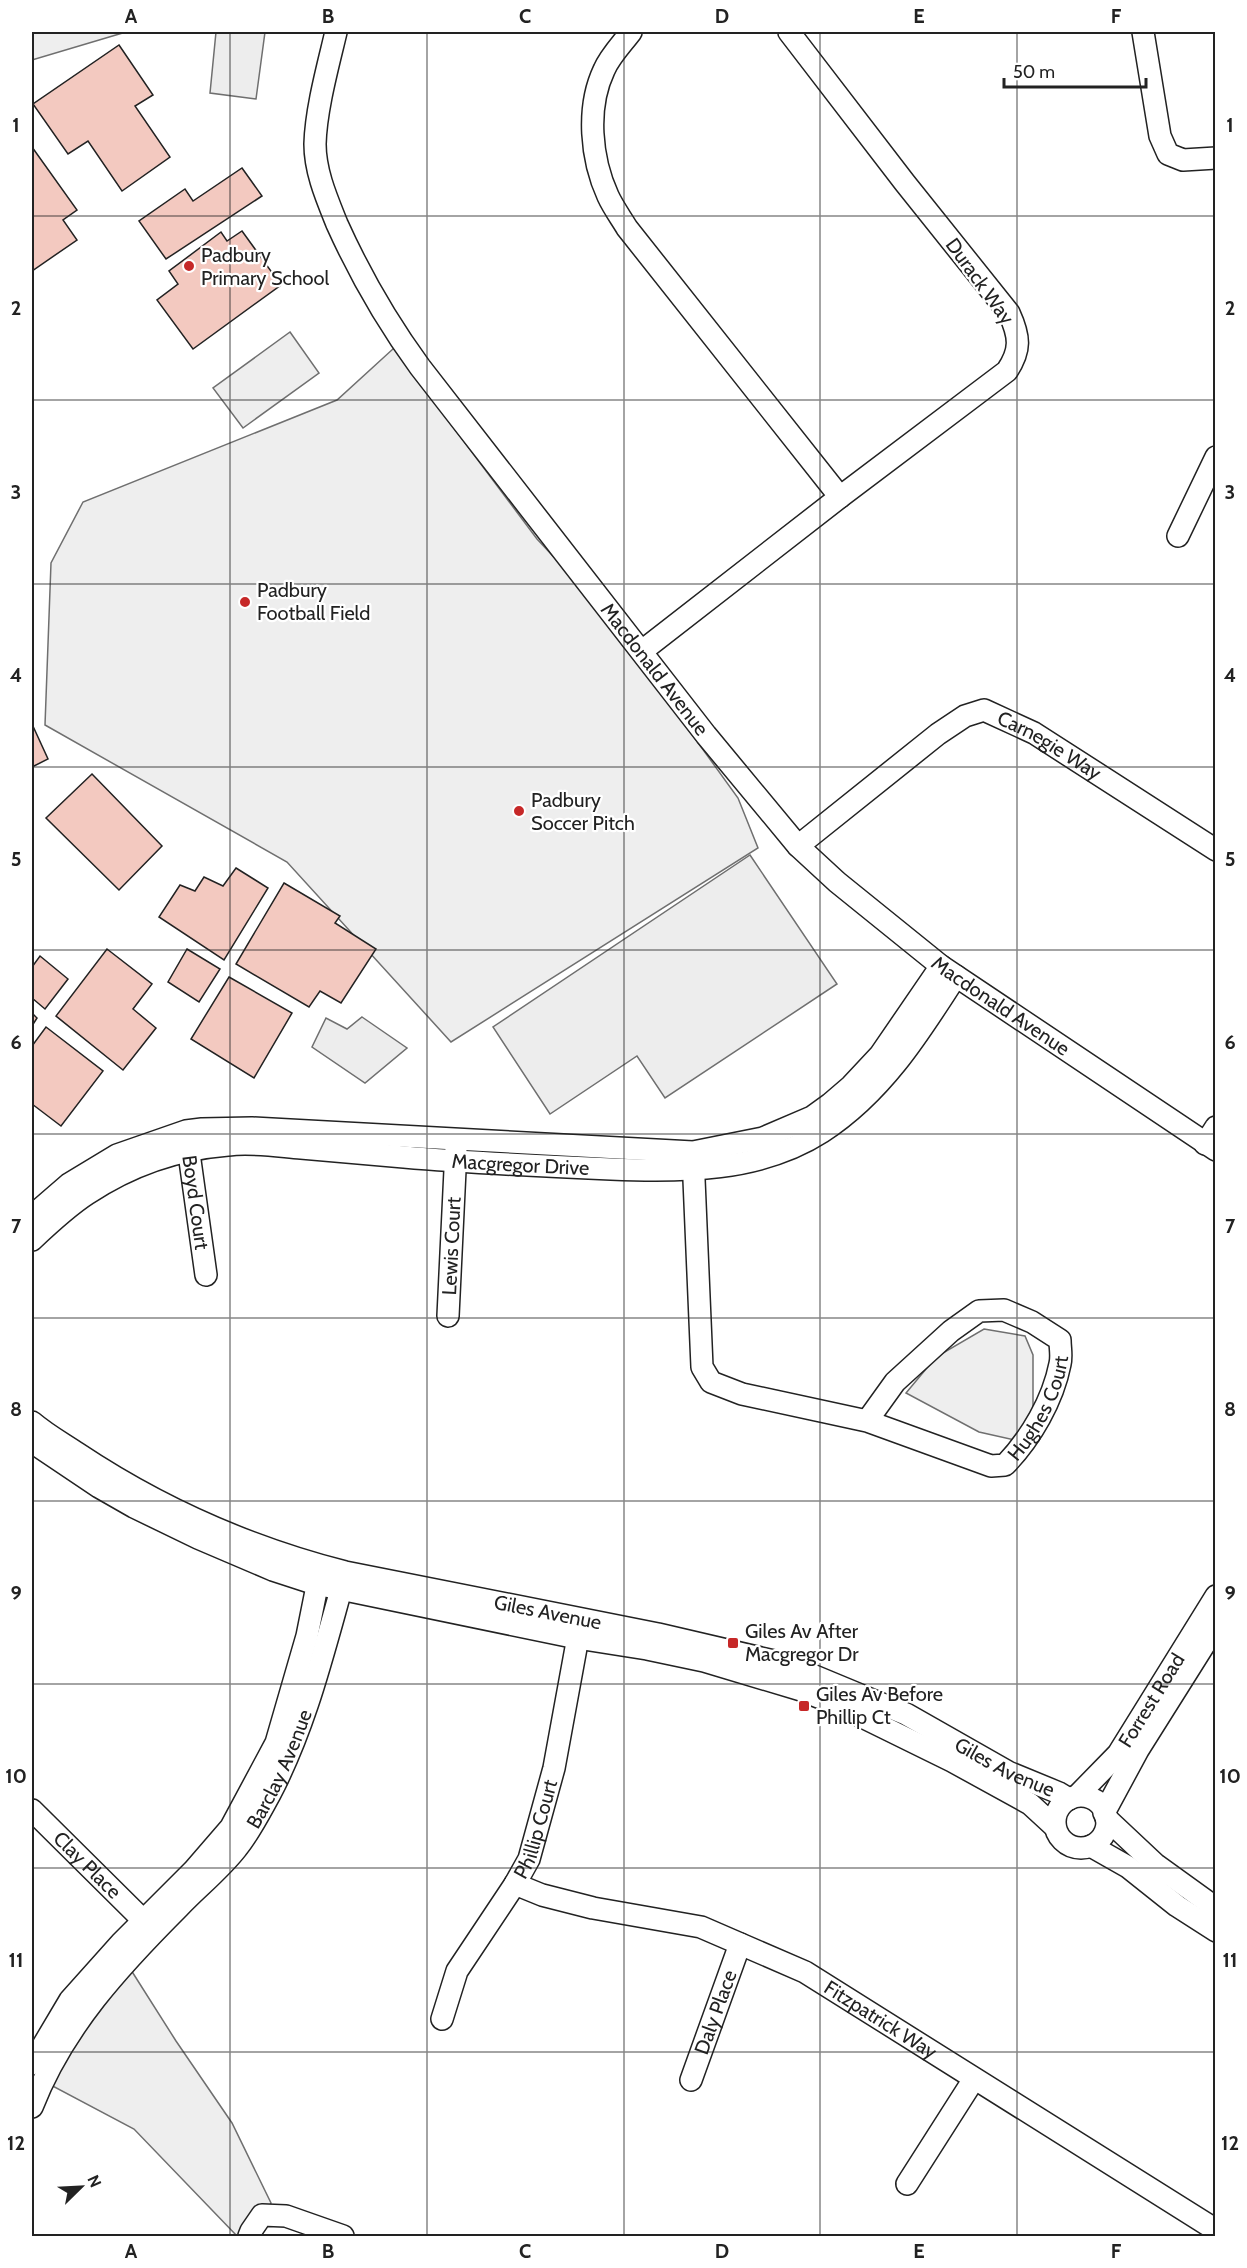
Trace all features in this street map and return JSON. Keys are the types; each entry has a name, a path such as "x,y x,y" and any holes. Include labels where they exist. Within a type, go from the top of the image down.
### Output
{"street":[{"name":"Macdonald Avenue","path":"336,32 324,82 315,145 319,174 328,202 360,273 395,333 420,367 706,735 798,846 837,882 949,971 1212,1140"},
{"path":"631,32 604,69 595,99 593,128 596,162 608,197 627,228 840,497"},
{"name":"Durack Way","path":"642,651 1007,371 1016,357 1018,343 1015,326 1009,313 789,32"},
{"path":"1143,32 1160,136 1168,154 1183,160 1215,158"},
{"path":"1178,536 1215,457"},
{"name":"Carnegie Way","path":"798,846 938,734 965,716 984,710 1034,734 1215,850"},
{"name":"Macgregor Drive","path":"32,1216 69,1184 99,1164 146,1144 188,1141 248,1144 456,1162 633,1170 693,1161 763,1138 812,1116 830,1104 851,1086 880,1054 949,971"},
{"name":"Macgregor Drive","path":"32,1240 87,1194 188,1141 202,1129 252,1128 457,1140 693,1161"},
{"name":"Lewis Court","path":"448,1316 457,1140"},
{"name":"Boyd Court","path":"188,1141 206,1275"},
{"name":"Hughes Court","path":"693,1161 702,1367 711,1382 742,1394 867,1421 991,1466 1005,1465 1015,1454 1047,1404 1061,1362 1060,1340 1032,1322 1004,1310 979,1311 951,1330 895,1382 867,1421"},
{"name":"Giles Avenue","path":"32,1422 120,1482 318,1575"},
{"name":"Giles Avenue","path":"32,1442 99,1487 134,1507 198,1538 273,1570 318,1575 510,1623 579,1629 717,1648 774,1661 906,1714 1008,1772 1073,1798"},
{"name":"Barclay Avenue","path":"32,2107 52,2064 82,2014 119,1970 149,1926 218,1845 231,1827 262,1772 276,1743 304,1647 318,1575"},
{"name":"Barclay Avenue","path":"32,2064 70,2000 101,1964 224,1863 242,1842 258,1817 287,1761 306,1713 343,1581"},
{"name":"Forrest Road","path":"1073,1798 1118,1754 1215,1599"},
{"name":"Forrest Road","path":"1105,1816 1138,1750 1215,1626"},
{"name":"Giles Avenue","path":"579,1629 756,1675 836,1704 914,1741 1030,1804 1056,1827"},
{"name":"Phillip Court","path":"442,2019 457,1971 530,1859 554,1768 579,1629"},
{"path":"1105,1816 1106,1828 1102,1837 1083,1848 1070,1846 1061,1838 1056,1827 1057,1812 1073,1798 1095,1801 1105,1816 1155,1864 1215,1908"},
{"name":"Clay Place","path":"32,1810 149,1926"},
{"path":"1090,1846 1128,1867 1177,1906 1215,1931"},
{"name":"Fitzpatrick Way","path":"515,1884 542,1895 593,1908 701,1927 805,1972 1215,2230"},
{"name":"Daly Place","path":"691,2080 740,1944"},
{"path":"907,2184 974,2079"},
{"path":"249,2236 262,2215 286,2216 343,2236"}],"shaded area":[{"path":"32,32 126,32 32,60"},
{"path":"216,32 265,32 256,99 210,93"},
{"path":"290,332 319,373 243,428 213,388"},
{"path":"394,348 537,539 597,603 738,798 758,848 451,1042 287,862 45,725 51,563 83,502 337,400"},
{"path":"750,855 837,984 665,1098 637,1056 550,1114 493,1027"},
{"path":"362,1017 407,1048 365,1083 312,1047 326,1018 347,1029"},
{"path":"984,1329 1025,1336 1033,1355 1033,1444 979,1432 906,1393 936,1357"},
{"path":"131,1970 232,2123 271,2203 253,2236 237,2236 134,2129 45,2082 72,2042"}],"building":[{"path":"119,45 153,95 135,106 170,157 122,191 88,141 68,154 33,104"},
{"path":"32,147 77,210 63,220 77,240 32,271"},
{"path":"242,168 262,196 166,259 139,221 185,189 193,201"},
{"path":"242,231 281,285 193,349 157,300 178,284 169,271 221,232 227,241"},
{"path":"32,724 48,759 32,767"},
{"path":"92,774 162,846 119,890 46,818"},
{"path":"236,868 268,888 224,960 159,917 180,885 195,891 204,877 223,886"},
{"path":"284,883 340,916 335,923 376,949 341,1003 320,991 309,1007 236,964"},
{"path":"107,949 152,984 133,1009 156,1028 123,1070 56,1016"},
{"path":"187,949 220,969 199,1002 168,982"},
{"path":"40,956 68,979 45,1009 32,998 32,967"},
{"path":"229,977 292,1013 254,1078 191,1039"},
{"path":"32,1013 37,1018 32,1026"},
{"path":"46,1027 103,1071 61,1126 32,1104 32,1046"}],"place":[{"name":"Padbury Primary School","path":"189,266"},
{"name":"Padbury Football Field","path":"245,602"},
{"name":"Padbury Soccer Pitch","path":"519,811"},
{"name":"Giles Av After Macgregor Dr","path":"733,1643"},
{"name":"Giles Av Before Phillip Ct","path":"804,1706"}]}
